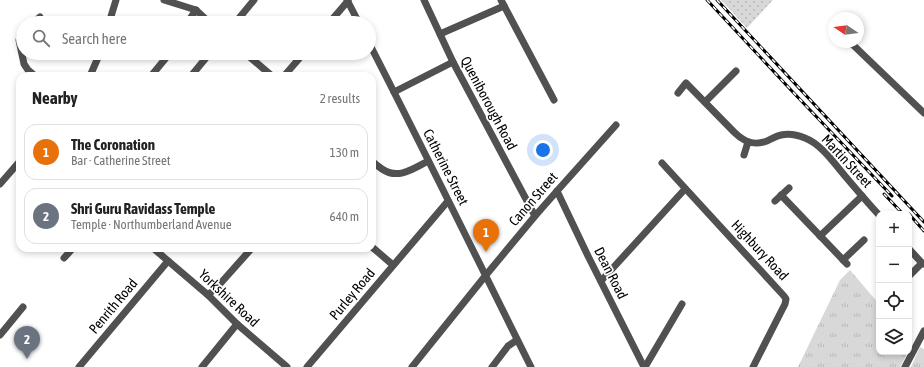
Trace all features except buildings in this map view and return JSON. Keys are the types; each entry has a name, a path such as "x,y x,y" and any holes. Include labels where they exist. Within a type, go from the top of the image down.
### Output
{"street":[{"path":"111,16 116,0"},
{"path":"164,0 196,10 202,16"},
{"path":"241,16 254,0"},
{"path":"335,16 348,0 356,16"},
{"name":"Queniborough Road","path":"424,0 453,62 535,216"},
{"path":"440,34 502,3 554,100"},
{"path":"192,16 196,10"},
{"path":"856,48 924,113"},
{"name":"Catherine Street","path":"376,57 531,367"},
{"path":"23,60 24,64 30,72"},
{"path":"92,72 97,60"},
{"path":"154,72 164,60"},
{"path":"193,72 204,60"},
{"path":"253,60 267,72"},
{"path":"287,72 298,60"},
{"path":"394,92 453,62"},
{"path":"705,102 736,71"},
{"path":"678,93 686,83 741,139 748,142 744,155"},
{"name":"Canon Street","path":"412,367 535,216 616,125"},
{"name":"Martin Street","path":"748,142 764,142 787,134 807,138 823,150 876,212"},
{"path":"376,164 388,172 401,174 408,172 428,161"},
{"name":"Highbury Road","path":"662,163 786,299 785,304 753,367"},
{"path":"0,184 16,166"},
{"path":"775,201 789,188"},
{"path":"601,281 685,189"},
{"name":"Dean Road","path":"557,191 644,367"},
{"path":"781,195 845,262 864,240"},
{"path":"820,236 862,196"},
{"name":"Purley Road","path":"307,367 448,201"},
{"path":"376,251 393,266"},
{"path":"912,251 923,264 912,273"},
{"path":"64,258 69,252"},
{"name":"Yorkshire Road","path":"158,252 208,295 237,324 287,367"},
{"path":"208,295 248,252"},
{"name":"Penrith Road","path":"79,367 168,261"},
{"path":"644,367 682,304"},
{"path":"0,335 24,307"},
{"path":"202,367 237,324"},
{"path":"905,367 924,331"},
{"path":"492,367 508,346 517,340"}],"green space":[{"path":"721,0 773,0 747,28"},
{"path":"850,270 876,300 876,355 906,355 900,367 798,367 840,280"},
{"path":"920,347 924,349 924,367 911,367"}],"railway":[{"path":"707,0 892,196"},
{"path":"717,0 924,222"},
{"path":"884,194 900,211"},
{"path":"912,217 924,231"}],"place":[{"name":"The Coronation","path":"486,252"},
{"name":"Shri Guru Ravidass Temple","path":"27,359"}]}
